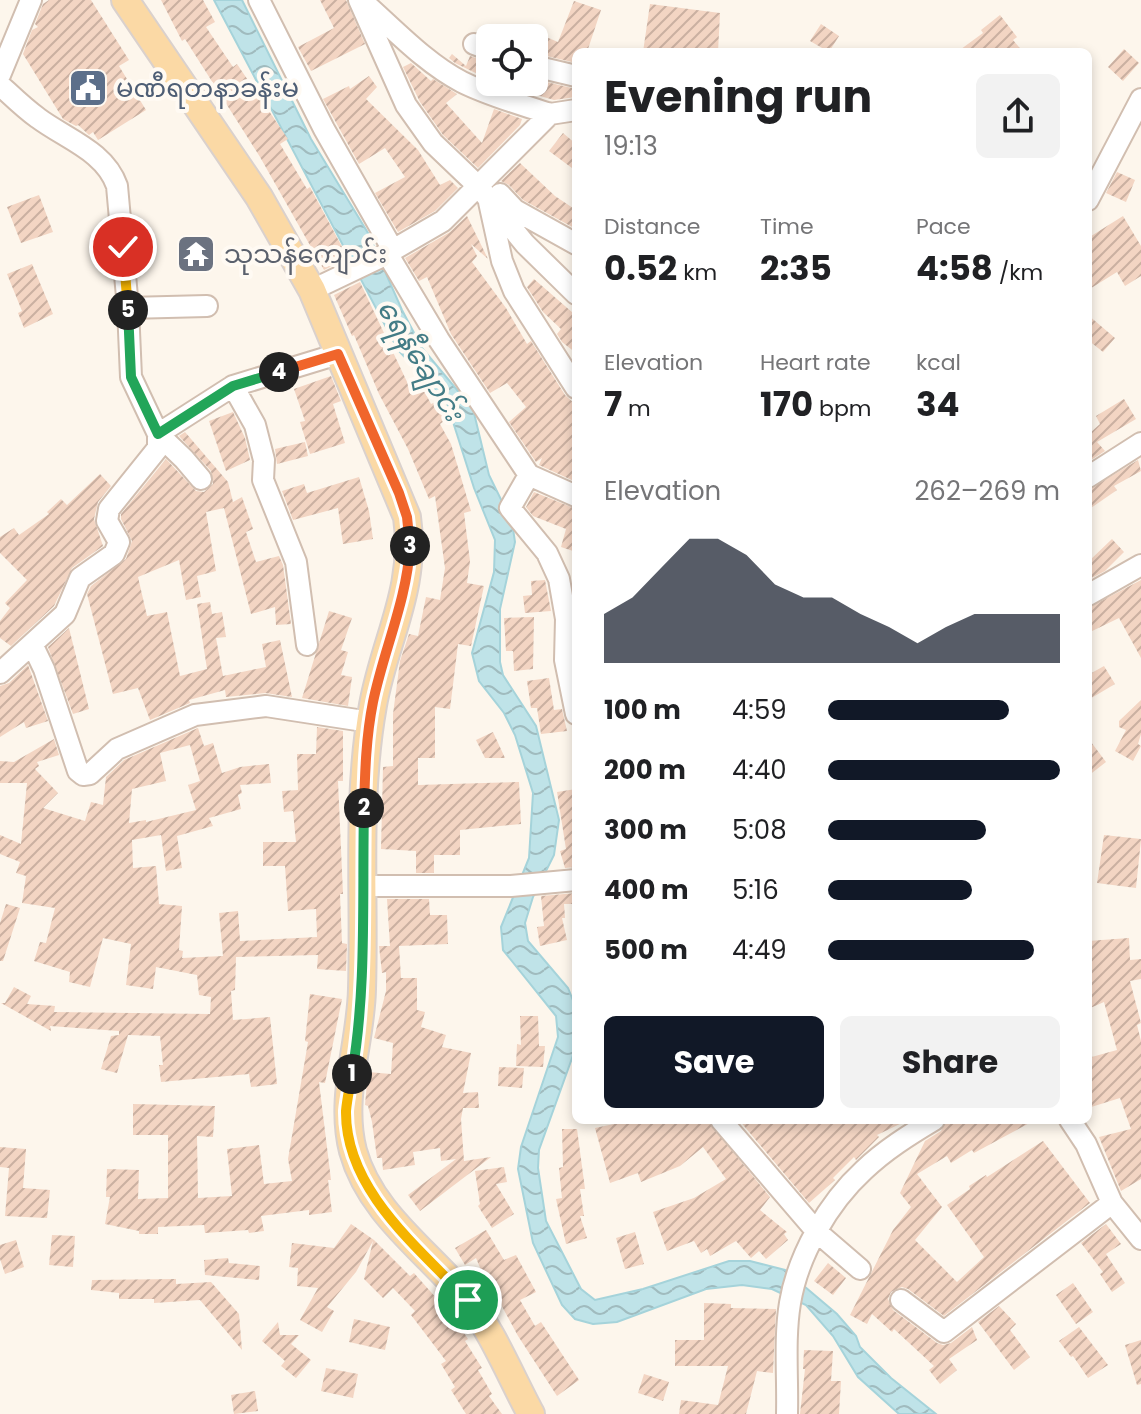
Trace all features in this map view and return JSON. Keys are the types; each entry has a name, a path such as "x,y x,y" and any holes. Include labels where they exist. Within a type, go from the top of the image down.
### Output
{"main road":[{"path":"125,0 259,197 312,290 407,517 411,543 409,570 373,701 365,752 362,989 359,1034 346,1113 353,1152 369,1188 389,1217 468,1300 531,1414"}],"street":[{"path":"0,75 31,0"},
{"path":"259,0 387,254 439,340 529,475 572,494"},
{"path":"360,0 435,64 460,81 550,114 572,111"},
{"path":"360,0 406,105 433,143 515,210 572,242"},
{"path":"548,69 572,75"},
{"path":"0,85 38,119 95,155 112,171 117,186 131,377 158,434 201,479"},
{"path":"1092,192 1141,99"},
{"path":"1123,133 1141,110"},
{"path":"312,290 387,254 443,221 484,187 550,114"},
{"path":"484,187 525,244 572,290"},
{"path":"484,187 502,261 514,291 572,382"},
{"path":"128,308 207,306"},
{"path":"158,434 233,386 338,354"},
{"path":"233,386 255,425 264,460 263,480 296,562 307,645"},
{"path":"0,673 65,614 80,578 114,554 119,542 107,521 109,509 158,448 158,434"},
{"path":"1092,474 1141,443"},
{"path":"529,475 510,508 547,553 559,579 571,623 565,660 572,694"},
{"path":"1092,593 1141,565"},
{"path":"33,646 44,669 78,771 83,775 90,774 117,749 195,715 266,706 370,722"},
{"path":"362,886 511,886 572,880"},
{"path":"724,1124 817,1232 860,1269"},
{"path":"787,1414 790,1304 798,1270 835,1204 863,1171 899,1141 927,1124"},
{"path":"1073,1124 1086,1144 1112,1203 1141,1239"},
{"path":"901,1300 944,1332 1112,1203"}],"water":[{"name":"ရေနီချောင်း","path":"214,0 242,0 311,139 368,233 422,348 473,409 489,475 512,522 515,542 500,609 500,662 503,675 536,726 559,820 554,855 533,897 525,923 528,941 568,988 572,998 572,1058 539,1150 538,1168 546,1221 581,1289 595,1300 643,1289 729,1261 750,1261 785,1270 837,1314 856,1336 860,1347 891,1378 936,1414 899,1414 858,1377 833,1336 806,1305 772,1289 742,1285 706,1289 617,1322 593,1324 575,1319 562,1305 533,1243 518,1169 521,1147 558,1037 556,1016 503,950 501,927 529,858 533,793 515,735 504,713 479,681 472,653 494,572 495,540 474,488 447,403 398,350"}],"building":[{"name":"မဏီရတနာခန်းမ","path":"49,0 91,0 129,60 119,66 146,110 98,140 93,132 89,135 78,125 63,119 23,54 32,30 38,27 35,24 43,4"},
{"path":"161,0 203,0 215,22 206,27 233,67 237,64 288,139 280,144 307,189 310,187 348,258 324,270 260,157 185,39 182,41"},
{"path":"320,0 346,0 365,44 311,71 298,47 334,28"},
{"path":"574,1 601,10 588,48 572,48 572,62 548,56 548,38 558,42"},
{"path":"650,4 720,13 718,48 644,48"},
{"path":"1000,15 1017,37 1013,40 1020,48 962,48 983,33 981,30"},
{"path":"821,24 839,36 832,48 822,48 810,41"},
{"path":"1124,49 1139,63 1123,81 1108,67"},
{"path":"452,54 466,66 470,56 476,58 476,73 455,63 449,58"},
{"path":"411,63 431,81 433,79 457,94 446,103 482,143 494,109 522,119 520,125 478,168 443,135 420,102 403,67"},
{"path":"369,76 377,87 366,99 418,150 440,185 450,180 458,188 435,211 398,232 375,193 405,177 385,148 359,164 323,99 349,86 350,89"},
{"path":"548,82 572,88 572,98 554,100 540,96 548,96"},
{"path":"563,133 572,141 572,168 549,151"},
{"path":"520,163 555,196 572,207 572,227 523,200 501,181"},
{"path":"1117,172 1135,180 1126,202 1106,193"},
{"path":"39,195 53,232 21,243 7,207"},
{"path":"467,216 488,259 471,244 477,256 472,262 506,308 527,344 531,341 572,401 572,480 539,465 542,458 536,462 509,422 526,407 507,383 490,393 451,334 427,277 419,281 405,258 450,232"},
{"path":"1123,216 1141,246 1141,276 1125,286 1117,272 1092,288 1092,235"},
{"path":"32,264 53,314 24,328 18,313 22,311 7,274"},
{"path":"534,279 572,312 572,350 562,342 557,334 561,329 543,312 527,287"},
{"path":"360,282 408,384 418,379 431,404 438,401 444,421 440,424 451,444 471,511 464,513 470,561 467,583 484,586 471,646 458,644 450,709 435,707 435,758 418,758 418,785 519,782 521,824 460,830 460,855 434,855 434,873 416,873 416,851 381,849 383,767 393,766 393,714 400,661 409,634 418,636 426,597 440,600 445,568 435,496 429,499 334,295"},
{"path":"1092,318 1115,338 1103,352 1092,343"},
{"path":"331,376 341,401 333,404 345,443 310,454 300,422 305,421 294,389"},
{"path":"1124,399 1136,419 1097,442 1105,451 1092,459 1092,431 1100,424 1096,416"},
{"path":"233,412 245,438 250,460 226,471 209,421"},
{"path":"185,432 228,482 233,502 242,497 253,529 246,532 256,562 279,556 291,624 276,625 275,607 251,614 224,508 206,512 216,571 197,576 201,597 186,600 179,560 138,577 147,616 167,612 180,676 207,669 197,604 210,602 212,614 222,612 226,637 216,638 223,676 266,667 262,644 280,640 292,697 265,693 226,697 225,690 189,700 190,703 150,720 138,688 113,694 87,594 91,586 126,559 132,541 121,514 166,459 196,491 204,492 213,484 211,471 179,436"},
{"path":"305,442 308,456 277,464 275,449"},
{"path":"1138,460 1141,471 1114,486 1117,490 1092,507 1092,488"},
{"path":"100,474 111,486 98,502 94,519 103,546 72,568 54,606 11,646 0,638 0,621 10,608 5,603 27,580 0,553 0,537 14,528 19,535 49,514 47,512 61,499 67,505"},
{"path":"359,477 373,539 343,544 338,508 293,520 282,491 304,484 307,493"},
{"path":"534,492 572,507 572,551 561,547 566,529 533,516 526,507"},
{"path":"1112,539 1124,552 1105,571 1092,578 1092,558"},
{"path":"545,580 551,611 525,613 523,596 532,595 531,581"},
{"path":"1141,580 1141,658 1119,618 1092,631 1092,606"},
{"path":"329,611 352,618 341,650 348,652 341,675 352,677 348,706 302,698"},
{"path":"534,617 533,669 514,671 513,651 506,651 504,618"},
{"path":"69,628 89,709 73,714 48,647"},
{"path":"28,665 48,721 26,728 24,722 0,737 0,686 9,683"},
{"path":"1104,666 1115,684 1092,698 1092,673"},
{"path":"549,678 554,710 562,709 567,731 541,734 537,708 531,708 527,681"},
{"path":"1141,700 1138,744 1141,746 1133,761 1115,751 1126,730 1119,727 1119,721"},
{"path":"317,727 343,731 343,781 338,781 342,943 347,944 346,971 317,969 318,955 236,957 235,990 231,991 233,1020 270,1017 277,1084 251,1087 249,1074 161,1082 160,1036 128,1035 117,1073 101,1069 111,1036 119,1035 119,1031 50,1026 51,1031 1,1003 5,1003 14,987 31,996 27,1004 55,1006 54,1012 210,1014 211,997 199,995 197,975 156,967 153,989 126,985 131,944 103,938 90,987 69,982 70,972 34,961 40,942 46,943 55,908 22,903 26,876 16,873 20,862 0,854 0,835 21,844 27,783 0,783 0,761 14,762 54,739 59,755 37,762 39,766 35,769 58,793 43,808 85,821 91,802 103,805 106,777 124,760 198,728 204,746 213,743 222,773 240,767 269,764 271,783 240,785 242,793 238,795 241,809 209,818 213,826 177,836 182,868 166,871 161,835 132,840 133,868 156,866 159,904 182,906 179,950 183,951 182,958 223,956 219,913 238,911 240,941 317,937 316,909 288,911 285,866 263,866 263,842 296,842 293,811 284,812 282,791 298,790 297,754 316,754","holes":["190,745 200,781 188,785 196,810 129,823 132,789 166,781 160,753"]},
{"path":"493,732 505,758 485,758 476,740"},
{"path":"1092,743 1106,762 1092,773"},
{"path":"572,790 572,867 565,868 560,851 566,849 557,792"},
{"path":"1104,835 1141,839 1136,888 1097,883"},
{"path":"572,893 572,904 564,904 565,918 562,918 567,940 540,946 537,927 544,926 541,896"},
{"path":"387,899 429,899 430,915 447,915 448,944 399,946 401,978 417,978 417,1010 425,1012 421,1027 446,1035 442,1047 471,1053 463,1093 478,1092 479,1108 463,1108 464,1161 491,1157 420,1211 408,1195 456,1159 441,1161 440,1148 413,1152 415,1165 383,1170 382,1158 377,1158 368,1106 365,1105 368,1072 391,1074 393,1043 374,1038 386,991 386,972 382,973 379,946 390,946"},
{"path":"6,904 20,908 3,961 0,961 0,923"},
{"path":"1129,938 1130,960 1141,959 1141,979 1130,981 1141,1023 1137,1025 1141,1041 1141,1179 1121,1191 1099,1137 1131,1129 1120,1098 1092,1107 1092,1057 1117,1050 1104,1002 1092,1007 1092,941"},
{"path":"310,994 342,999 325,1083 319,1082 332,1212 309,1215 309,1210 261,1216 264,1231 249,1233 248,1230 205,1233 204,1225 158,1227 158,1234 139,1234 139,1231 105,1224 110,1197 106,1197 107,1169 139,1170 138,1199 168,1198 168,1135 133,1135 133,1104 215,1106 213,1137 197,1136 198,1198 232,1196 227,1149 259,1145 264,1184 292,1181 288,1159 308,1042 305,1041"},
{"path":"520,1016 538,1016 539,1046 545,1046 543,1067 516,1066 517,1044 521,1045"},
{"path":"499,1067 524,1068 522,1088 498,1086"},
{"path":"614,1124 710,1124 770,1197 760,1210 787,1232 784,1234 788,1240 766,1259 759,1251 751,1258 736,1241 710,1256 707,1249 701,1253 694,1241 667,1251 653,1212 694,1198 726,1179 703,1147 680,1166 641,1182 638,1173 610,1183 595,1128"},
{"path":"742,1124 900,1124 877,1135 879,1137 856,1160 854,1157 833,1178 835,1180 809,1203"},
{"path":"945,1124 1028,1124 974,1153 972,1150 951,1163 947,1156 917,1174 942,1207 915,1240 957,1282 984,1257 947,1205 970,1189 969,1186 1043,1141 1090,1203 944,1316 908,1289 902,1287 891,1292 888,1299 893,1310 937,1343 951,1343 972,1327 977,1340 949,1359 957,1370 940,1384 929,1370 934,1366 894,1329 892,1332 872,1314 867,1324 850,1315 893,1230 911,1207 900,1193 925,1141 941,1131"},
{"path":"562,1129 577,1129 585,1189 580,1189 584,1216 580,1216 587,1238 566,1244 556,1199 562,1198 559,1168 563,1167"},
{"path":"0,1147 26,1149 23,1188 50,1190 47,1218 5,1216 9,1168 0,1167"},
{"path":"504,1167 507,1182 496,1184 514,1214 492,1228 478,1206 475,1171"},
{"path":"351,1224 374,1240 410,1276 414,1273 454,1318 482,1368 478,1370 492,1394 489,1396 502,1414 466,1414 451,1390 455,1387 441,1364 446,1361 411,1315 415,1311 393,1288 383,1298 364,1279 373,1241 356,1272 327,1307 334,1311 322,1332 300,1320 318,1288 297,1286 298,1268 289,1267 292,1243 334,1248"},
{"path":"1106,1224 1121,1244 1106,1254 1125,1283 1112,1292 1100,1274 1103,1272 1081,1243"},
{"path":"486,1230 504,1260 516,1255 536,1292 520,1300 535,1326 541,1322 579,1380 557,1396 518,1336 492,1288 489,1289 476,1258 465,1265 455,1248"},
{"path":"635,1232 644,1264 625,1269 616,1238"},
{"path":"52,1235 75,1236 73,1267 49,1265"},
{"path":"16,1240 24,1267 5,1274 0,1245"},
{"path":"228,1258 229,1263 260,1266 259,1280 205,1275 204,1260"},
{"path":"828,1263 846,1278 833,1295 814,1281"},
{"path":"176,1279 176,1284 211,1282 239,1314 242,1350 200,1300 154,1303 154,1299 119,1299 119,1293 91,1290 92,1280"},
{"path":"1073,1283 1093,1312 1076,1324 1056,1295"},
{"path":"704,1303 731,1304 731,1308 776,1309 773,1373 757,1371 746,1414 679,1414 681,1400 718,1405 728,1366 675,1366 675,1340 704,1340"},
{"path":"999,1306 1016,1324 1010,1330 1030,1357 1014,1370 978,1322"},
{"path":"354,1319 390,1327 385,1350 349,1342"},
{"path":"278,1322 280,1335 299,1335 291,1344 311,1360 296,1378 281,1366 285,1361 262,1341"},
{"path":"1079,1327 1108,1365 1088,1378 1059,1341"},
{"path":"1141,1340 1141,1384 1137,1385 1125,1345"},
{"path":"804,1350 833,1351 831,1381 841,1381 839,1414 800,1414"},
{"path":"326,1368 358,1374 353,1398 321,1391"},
{"path":"644,1374 669,1382 663,1401 638,1393"},
{"path":"255,1391 258,1411 234,1414 231,1395"}],"place":[{"name":"မဏီရတနာခန်းမ","path":"88,88"},
{"name":"သုသန်ကျောင်း","path":"196,254"}],"route":[{"path":"123,247 129,367 134,387 158,434 233,386 338,354 407,517 411,543 409,570 373,701 365,752 362,989 359,1034 346,1113 353,1152 369,1188 389,1217 468,1300"}]}
